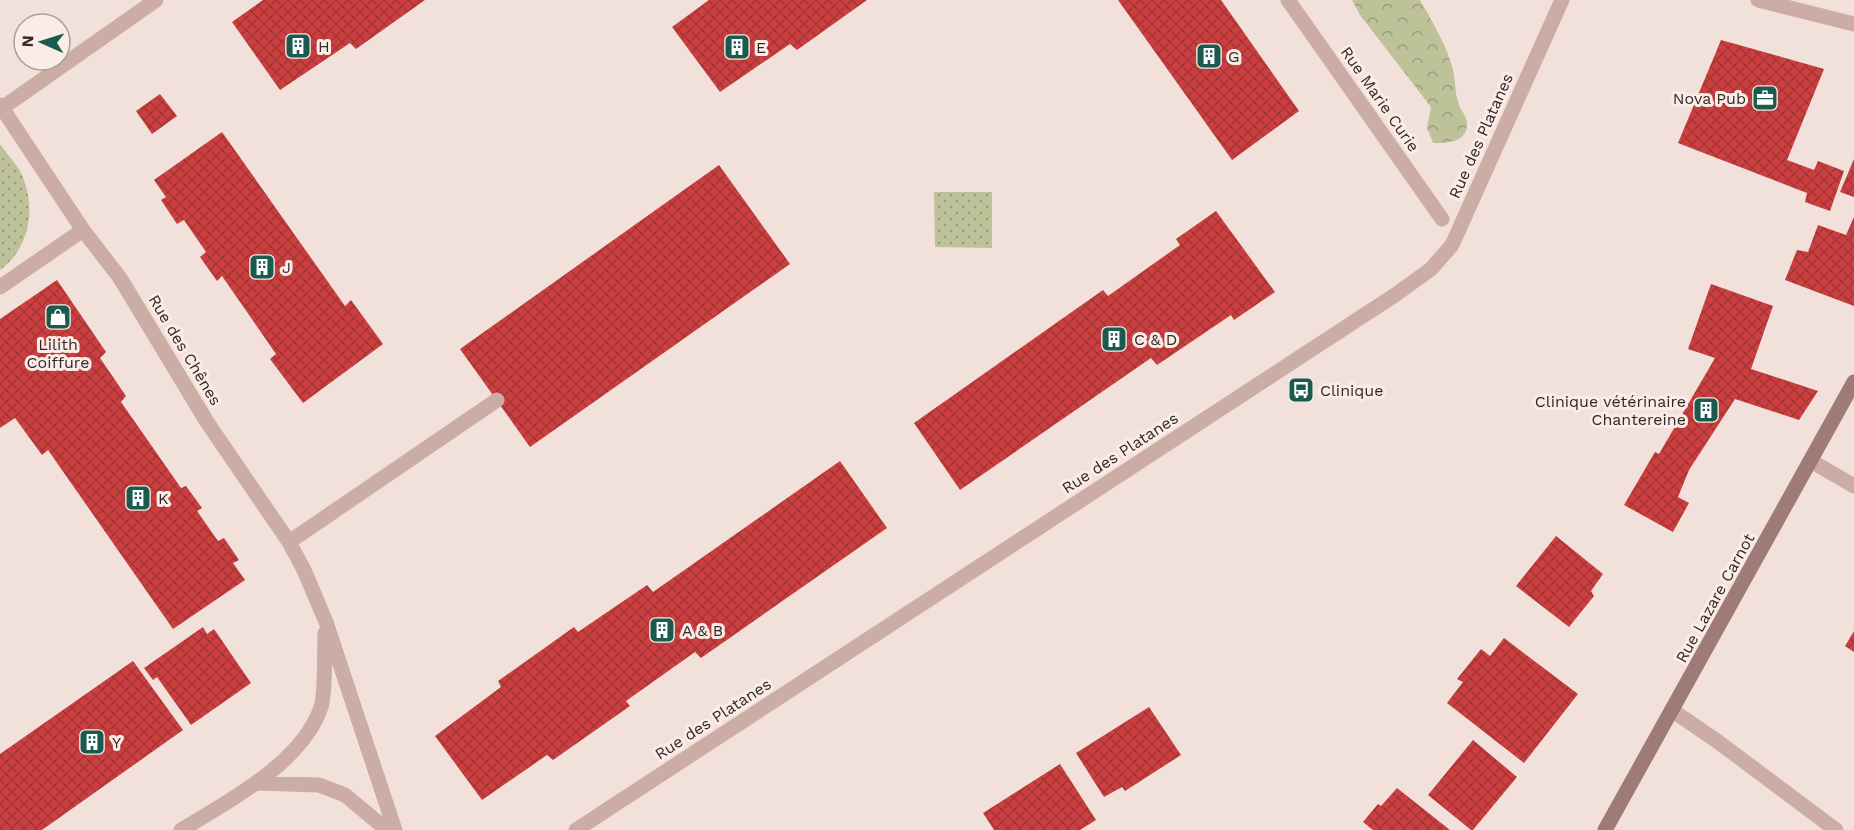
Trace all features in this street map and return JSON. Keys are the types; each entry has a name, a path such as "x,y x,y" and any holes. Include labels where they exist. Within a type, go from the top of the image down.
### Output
{"street":[{"path":"1,107 156,0"},
{"name":"Rue Marie Curie","path":"1288,0 1442,219"},
{"name":"Rue des Platanes","path":"576,830 1395,296 1431,269 1452,245 1562,0"},
{"path":"1758,0 1854,24"},
{"name":"Rue des Chênes","path":"1,107 83,230 120,278 207,422 289,542 304,570 326,622 395,830"},
{"path":"0,287 83,230"},
{"name":"Rue Lazare Carnot","path":"1605,830 1854,382"},
{"path":"289,542 497,400"},
{"path":"1811,461 1854,486"},
{"name":"Rue des Chênes","path":"257,783 299,743 314,724 321,705 326,622"},
{"path":"1673,711 1836,830"},
{"path":"181,830 257,783 319,785 345,795 387,830"}],"green space":[{"path":"1352,0 1420,0 1441,39 1453,68 1457,100 1467,123 1463,136 1454,141 1433,143 1427,128 1431,107 1360,15"},
{"path":"0,144 20,171 28,197 29,211 28,225 19,250 0,270"},
{"path":"934,192 992,192 992,248 935,247"}],"building":[{"name":"H","path":"263,0 425,0 356,49 350,43 280,90 232,22"},
{"name":"E","path":"709,0 867,0 797,50 790,44 720,92 672,27"},
{"name":"G","path":"1118,0 1221,0 1299,111 1232,160"},
{"path":"1721,40 1824,69 1787,160 1814,170 1818,161 1844,171 1830,211 1805,202 1807,193 1678,143"},
{"path":"160,94 177,116 152,134 136,111"},
{"name":"J","path":"222,132 345,306 351,300 383,344 303,403 270,359 276,354 222,276 217,281 200,257 206,252 184,220 177,224 161,200 166,197 154,180"},
{"path":"1854,159 1854,197 1840,192"},
{"path":"719,165 790,264 530,447 460,349"},
{"name":"C & D","path":"1216,211 1275,292 1234,320 1231,315 1157,365 1151,358 960,490 914,423 1103,290 1108,296 1180,245 1176,239"},
{"path":"1854,217 1854,306 1785,280 1797,250 1808,252 1818,225 1846,235"},
{"name":"K","path":"57,280 106,352 100,358 126,396 121,402 181,488 186,486 202,508 197,511 218,541 224,538 239,560 233,563 245,580 173,629 48,450 42,455 15,418 0,428 0,319"},
{"path":"1711,284 1773,306 1751,369 1818,391 1799,420 1735,399 1689,470 1678,497 1689,503 1673,532 1624,505 1655,452 1659,454 1715,358 1688,349"},
{"name":"A & B","path":"840,461 887,528 701,658 695,652 626,701 630,706 553,760 547,755 482,800 435,736 501,687 498,681 574,627 578,632 647,585 653,592"},
{"path":"1556,536 1603,574 1591,591 1594,596 1569,627 1516,586"},
{"path":"203,627 207,634 214,629 251,683 191,725 157,677 153,680 144,668"},
{"path":"1854,631 1854,652 1845,646"},
{"path":"1504,638 1578,694 1524,763 1447,703 1463,682 1457,679 1481,649 1490,656"},
{"name":"Y","path":"133,661 183,730 42,830 0,830 0,754"},
{"path":"1149,707 1181,755 1125,791 1122,787 1104,797 1076,753"},
{"path":"1473,740 1517,777 1471,830 1428,795"},
{"path":"1060,764 1096,820 1080,830 994,830 983,813"},
{"path":"1397,788 1450,830 1373,830 1363,822 1378,804 1381,806"}],"place":[{"name":"H","path":"298,46"},
{"name":"E","path":"737,47"},
{"name":"G","path":"1209,56"},
{"name":"Nova Pub","path":"1765,98"},
{"name":"J","path":"262,267"},
{"name":"Lilith Coiffure","path":"58,317"},
{"name":"C & D","path":"1114,339"},
{"name":"Clinique","path":"1301,390"},
{"name":"Clinique vétérinaire Chantereine","path":"1706,410"},
{"name":"K","path":"138,498"},
{"name":"A & B","path":"662,630"},
{"name":"Y","path":"92,742"}]}
